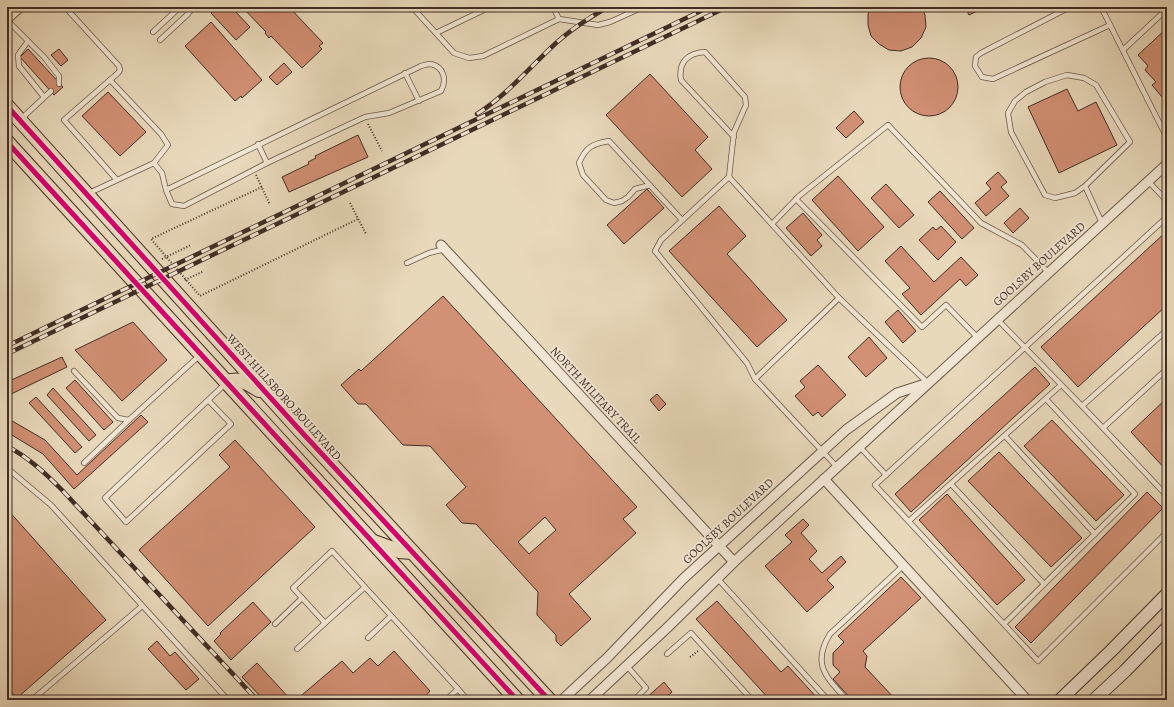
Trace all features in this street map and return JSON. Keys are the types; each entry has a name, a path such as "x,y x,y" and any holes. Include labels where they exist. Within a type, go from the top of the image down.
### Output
{"main road":[{"name":"WEST HILLSBORO BOULEVARD","path":"7,106 271,398 549,700"},
{"path":"7,142 517,700"},
{"path":"226,382 236,380 247,382 271,398"},
{"path":"372,541 400,551 412,552"}],"street":[{"path":"7,20 20,7"},
{"name":"GOOLSBY BOULEVARD","path":"590,700 734,562 977,337 1167,164"},
{"name":"NORTH MILITARY TRAIL","path":"443,247 734,562"},
{"name":"GOOLSBY BOULEVARD","path":"562,700 607,658 683,579 846,430 897,393 928,383"},
{"path":"824,479 1027,700"},
{"path":"1060,700 1167,594"},
{"path":"1094,700 1167,628"}],"lane":[{"path":"65,7 119,66 120,70 118,73 64,120 116,179"},
{"path":"153,32 180,7"},
{"path":"160,40 188,14 193,7"},
{"path":"413,7 454,53 469,58 483,56 559,19 598,25 610,22 643,7"},
{"path":"436,33 490,7"},
{"path":"553,7 559,19"},
{"path":"1070,7 981,53 976,57 975,66 982,77 993,79 1110,25"},
{"path":"1101,7 1167,138"},
{"path":"1123,50 1167,9"},
{"path":"7,20 44,57 59,76 59,84"},
{"path":"28,41 18,55 19,66 44,97"},
{"path":"734,137 681,80 679,71 685,59 696,53 705,52 744,97 746,105 734,137 729,177 661,240 655,251 747,364 754,380 837,467"},
{"path":"154,163 162,173 166,190 172,204 184,206 267,163 365,117 389,113 441,91 445,84 444,76 438,67 430,64 421,66 166,190"},
{"path":"405,73 419,101"},
{"path":"1067,75 1084,78 1096,85 1130,142 1085,186 1075,193 1055,198 1045,195 1011,132 1008,113 1014,101 1026,92 1045,82 1067,75"},
{"path":"86,194 116,179 154,163 168,145 161,134 110,80"},
{"path":"19,120 51,91"},
{"path":"772,224 796,199 888,125 981,223 1022,245 1048,272"},
{"path":"650,185 635,189 622,201 614,203 606,200 583,174 579,163 584,152 596,143 609,141 650,185 682,220"},
{"path":"258,144 267,163"},
{"path":"729,177 840,298 928,383"},
{"path":"1148,181 1167,202"},
{"path":"1085,186 1102,223"},
{"path":"796,199 922,327 946,305 977,337"},
{"path":"1167,217 1026,348 875,484 1038,662 1167,532"},
{"path":"407,263 443,247"},
{"path":"754,380 840,298"},
{"path":"997,319 1167,496"},
{"path":"1082,406 1167,330"},
{"path":"84,463 200,354"},
{"path":"1103,428 1167,369"},
{"path":"74,371 118,418 129,420"},
{"path":"208,400 231,424 126,522 105,498 226,382"},
{"path":"909,521 1061,385"},
{"path":"1004,624 1135,494 1046,399"},
{"path":"1005,436 1095,534"},
{"path":"859,446 886,475"},
{"path":"7,468 51,505 228,700"},
{"path":"951,484 1044,584"},
{"path":"325,624 293,588 332,551 458,689 464,696 465,700"},
{"path":"847,700 823,672 821,656 826,641 830,634 904,566"},
{"path":"717,578 828,700"},
{"path":"298,649 365,587"},
{"path":"275,624 302,598"},
{"path":"32,700 142,606"},
{"path":"368,638 391,616"},
{"path":"667,654 691,633 752,700"},
{"path":"627,666 646,688 634,700"},
{"path":"446,700 458,689"}],"path":[{"path":"254,170 270,205"},
{"path":"262,187 151,239 200,296 358,219"},
{"path":"350,202 366,234"},
{"path":"160,260 191,245"},
{"path":"181,283 204,271"}],"building":[{"path":"218,7 235,7 233,9 250,27 236,40 211,13"},
{"path":"242,7 289,7 323,43 319,46 322,49 302,68 271,36 269,38 265,33 266,32"},
{"path":"872,7 922,7 925,15 926,27 921,38 912,47 901,51 889,50 879,44 871,36 868,25 868,14"},
{"path":"965,7 985,7 969,15"},
{"path":"211,22 262,80 242,98 241,96 235,101 185,46"},
{"path":"1167,28 1167,92 1162,97 1152,85 1156,82 1145,70 1148,66 1138,55"},
{"path":"28,49 63,87 54,95 20,57"},
{"path":"59,49 68,60 61,66 51,55"},
{"path":"929,58 940,60 953,71 956,76 958,87 956,98 945,111 940,114 929,116 918,114 905,103 902,98 900,87 902,76 913,63 918,60"},
{"path":"284,63 292,72 277,85 269,77"},
{"path":"650,74 708,137 695,150 712,169 682,197 606,115"},
{"path":"1067,89 1078,111 1096,102 1117,145 1059,173 1028,107"},
{"path":"108,92 146,132 120,156 82,116"},
{"path":"854,111 864,122 846,138 836,128"},
{"path":"358,135 368,157 289,192 282,177 309,164 308,162 316,158 315,156"},
{"path":"998,172 1007,182 1001,187 1009,196 986,216 975,203 991,189 986,183"},
{"path":"838,176 884,227 858,251 812,200"},
{"path":"886,184 914,215 899,228 871,198"},
{"path":"647,189 664,208 624,244 607,225"},
{"path":"940,191 974,228 962,239 928,202"},
{"path":"719,206 746,236 727,254 787,320 757,347 669,251"},
{"path":"1020,208 1029,218 1013,233 1004,223"},
{"path":"803,213 822,235 817,240 822,246 811,256 786,228"},
{"path":"941,226 956,242 938,260 919,240 933,227 936,230"},
{"path":"1167,231 1167,305 1078,387 1041,347"},
{"path":"901,246 934,282 961,257 978,275 966,286 960,279 921,315 902,294 910,288 885,261"},
{"path":"443,296 637,507 623,519 636,533 569,594 591,619 561,646 556,641 556,635 537,615 538,592 476,524 462,523 446,505 466,487 430,446 403,445 366,404 358,404 341,385 359,369 361,371","holes":["545,517 556,530 529,554 518,542"]},
{"path":"898,310 916,331 903,343 885,322"},
{"path":"133,322 167,360 122,401 75,350"},
{"path":"869,337 887,358 866,377 848,357"},
{"path":"62,357 67,367 7,396 7,382"},
{"path":"818,365 846,395 822,417 818,412 813,416 795,396 805,387 800,381"},
{"path":"1035,367 1050,384 911,512 895,494"},
{"path":"75,380 113,422 104,430 66,388"},
{"path":"53,388 96,435 89,441 47,395"},
{"path":"657,394 666,404 659,411 650,400"},
{"path":"36,397 82,447 75,453 29,403"},
{"path":"1167,398 1167,471 1131,432"},
{"path":"141,415 148,422 74,489 43,454 7,432 7,418 45,440 77,475"},
{"path":"1052,420 1124,495 1096,521 1024,446"},
{"path":"235,440 315,527 208,626 139,550 230,467 219,455"},
{"path":"999,452 1082,538 1051,567 968,481"},
{"path":"1147,492 1163,508 1031,643 1015,627"},
{"path":"947,494 1025,580 997,605 919,520"},
{"path":"7,509 106,620 17,698 7,687"},
{"path":"803,519 809,525 801,533 817,551 809,559 822,573 841,556 846,562 827,580 834,587 807,612 765,566 792,542 785,535"},
{"path":"901,577 921,598 863,651 867,656 865,667 896,700 852,700 833,679 840,672 833,665 833,653 844,642 838,636"},
{"path":"717,601 781,672 788,666 819,700 770,700 696,619"},
{"path":"253,602 271,622 231,660 214,641 221,634 220,633"},
{"path":"157,641 170,656 175,652 199,679 186,690 148,649"},
{"path":"394,651 430,691 422,700 296,700 342,661 353,673 370,658 378,666"},
{"path":"257,663 291,700 264,700 242,677"},
{"path":"664,682 672,692 663,700 644,700"}],"railway":[{"path":"477,114 508,90 567,33 608,7"},
{"path":"7,346 709,7"},
{"path":"7,354 727,7"},
{"path":"7,446 36,466 62,490 257,700"}],"cycle path":[{"path":"7,106 297,427 549,700"},
{"path":"7,142 517,700"}]}
